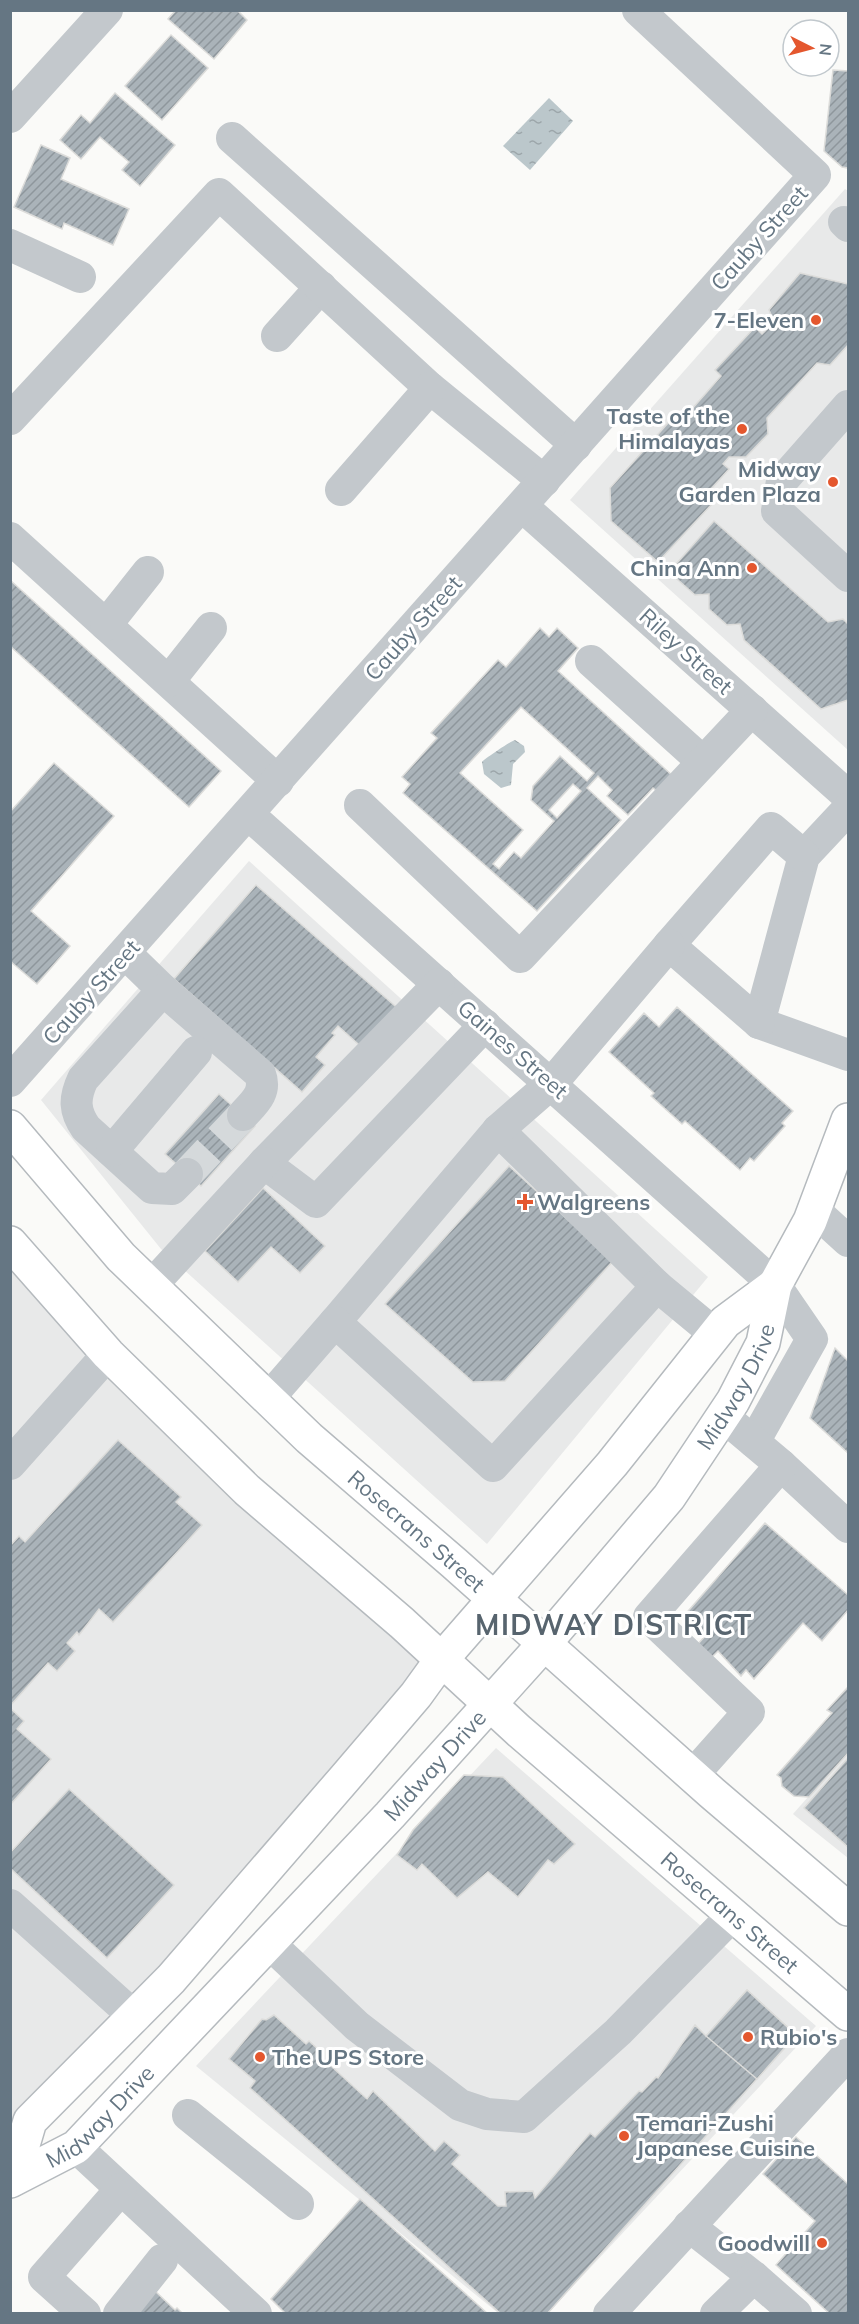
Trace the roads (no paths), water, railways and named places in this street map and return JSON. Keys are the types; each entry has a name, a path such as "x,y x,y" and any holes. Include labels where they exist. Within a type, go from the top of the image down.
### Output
{"main road":[{"name":"Midway Drive","path":"12,2180 76,2147 270,1944 544,1644 669,1497 723,1416 763,1343 775,1285 814,1210 849,1120"},
{"name":"Rosecrans Street","path":"10,1127 121,1257 309,1438 692,1776 849,1909"},
{"name":"Rosecrans Street","path":"10,1243 108,1354 247,1490 849,2014"},
{"name":"Midway Drive","path":"12,2180 30,2121 135,2017 345,1778 416,1695 441,1659 612,1464 714,1334 725,1322 775,1285"}],"street":[{"path":"10,117 107,10"},
{"name":"Cauby Street","path":"10,1081 815,175 638,10"},
{"path":"232,138 576,445"},
{"path":"10,419 219,194 430,388 544,481"},
{"path":"10,245 80,277"},
{"path":"277,336 321,287"},
{"path":"341,490 430,388"},
{"path":"849,406 782,481 777,511 849,576"},
{"name":"Riley Street","path":"522,506 849,796"},
{"path":"10,538 278,781"},
{"path":"106,625 148,572"},
{"path":"169,681 211,628"},
{"path":"591,661 703,762"},
{"path":"360,805 520,957 752,710"},
{"path":"759,1023 804,856 849,809"},
{"name":"Gaines Street","path":"248,814 552,1083 775,1285 812,1339 754,1442"},
{"path":"268,1399 498,1130 552,1083 771,828 804,856"},
{"path":"669,945 759,1023 849,1055"},
{"path":"125,953 163,990 260,1074 263,1081 261,1094 243,1115"},
{"path":"151,1286 264,1163 439,984"},
{"path":"163,990 83,1079 75,1104 79,1118 86,1128 152,1188 172,1189 187,1174"},
{"path":"264,1163 316,1202 485,1025"},
{"path":"112,1151 196,1052"},
{"path":"498,1130 657,1286 714,1334"},
{"path":"814,1210 849,1241"},
{"path":"335,1322 493,1466 657,1286"},
{"path":"10,1464 108,1354"},
{"path":"723,1416 849,1527"},
{"path":"692,1776 749,1712 649,1617 781,1465"},
{"path":"10,1905 135,2017"},
{"path":"270,1944 357,2026 460,2104 487,2114 524,2117 618,2032 733,1915"},
{"path":"609,2313 849,2054"},
{"path":"188,2115 298,2204"},
{"path":"76,2147 256,2313"},
{"path":"85,2313 44,2277 121,2189"},
{"path":"689,2226 796,2313"},
{"path":"119,2313 162,2260"},
{"path":"716,2313 754,2277"}],"water":[{"path":"549,98 573,121 530,170 503,146"},
{"path":"515,740 524,746 525,752 513,764 511,785 501,788 484,774 482,762"}],"tunnel":[{"path":"187,1174 243,1115"}],"place":[{"name":"7-Eleven","path":"816,320"},
{"name":"Taste of the Himalayas","path":"742,429"},
{"name":"Midway Garden Plaza","path":"833,482"},
{"name":"China Ann","path":"752,568"},
{"name":"Walgreens","path":"525,1202"},
{"name":"Rubio's","path":"748,2037"},
{"name":"The UPS Store","path":"260,2057"},
{"name":"Temari-Zushi Japanese Cuisine","path":"624,2136"},
{"name":"Goodwill","path":"822,2243"}],"district":[{"name":"MIDWAY DISTRICT","path":"614,1625"}]}
